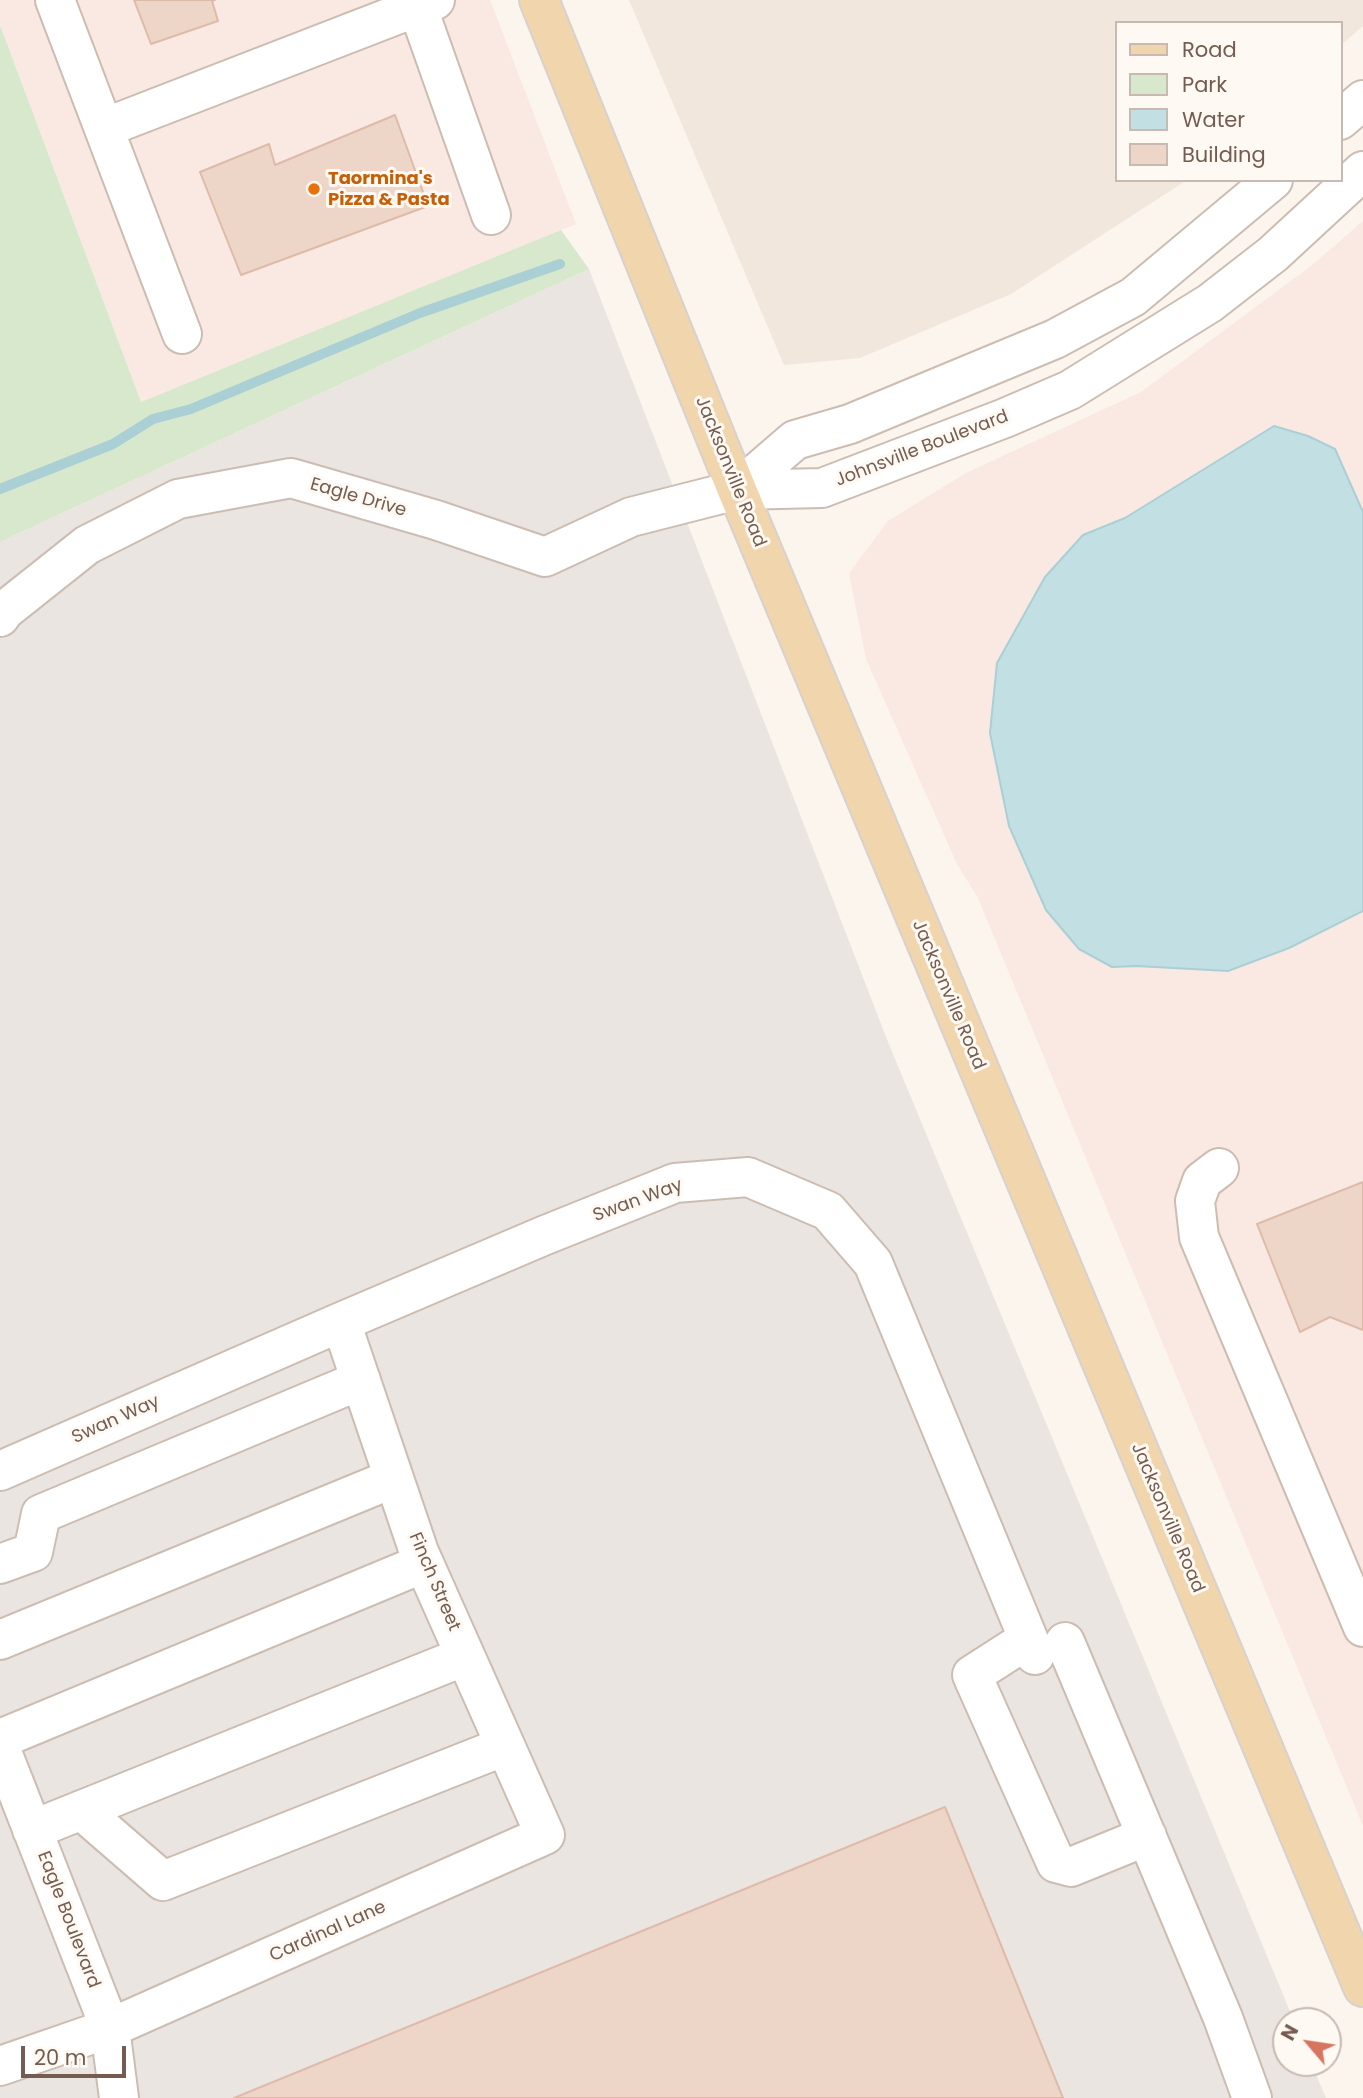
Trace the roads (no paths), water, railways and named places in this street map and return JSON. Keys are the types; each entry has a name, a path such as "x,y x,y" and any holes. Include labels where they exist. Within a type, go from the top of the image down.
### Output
{"main road":[{"name":"Jacksonville Road","path":"539,0 737,490 1363,1987"}],"street":[{"path":"55,0 182,334"},
{"path":"104,128 422,2 491,215"},
{"path":"1342,118 1363,100"},
{"name":"Johnsville Boulevard","path":"737,490 822,488 1005,418 1070,390 1210,303 1273,254 1363,172"},
{"path":"737,490 795,440 850,424 1055,339 1133,297 1271,182"},
{"name":"Eagle Drive","path":"0,617 87,545 178,499 291,478 436,520 545,557 631,517 737,490"},
{"path":"1219,1168 1202,1181 1195,1201 1199,1237 1363,1627"},
{"name":"Swan Way","path":"0,1471 341,1322 675,1183 748,1177 828,1211 873,1263 1043,1645 1147,1836 1223,2018 1252,2098"},
{"name":"Finch Street","path":"341,1322 424,1563 545,1835"},
{"path":"0,1564 33,1552 41,1514 360,1380"},
{"path":"0,1640 394,1478"},
{"path":"0,1739 424,1563"},
{"path":"1043,1645 972,1675 1056,1863 1072,1867 1147,1836"},
{"path":"32,1830 465,1656"},
{"path":"81,1811 163,1881 505,1746"},
{"name":"Eagle Boulevard","path":"0,1747 110,2028 119,2098"},
{"name":"Cardinal Lane","path":"0,2066 110,2028 545,1835"}],"water":[{"path":"1274,426 1308,436 1335,449 1363,512 1363,911 1289,948 1228,971 1112,967 1079,949 1046,910 1009,826 990,733 997,663 1045,577 1083,535 1125,518"}],"waterway":[{"path":"0,489 113,444 153,419 191,409 420,313 560,264"}],"place":[{"name":"Taormina's Pizza & Pasta","path":"314,189"}]}
